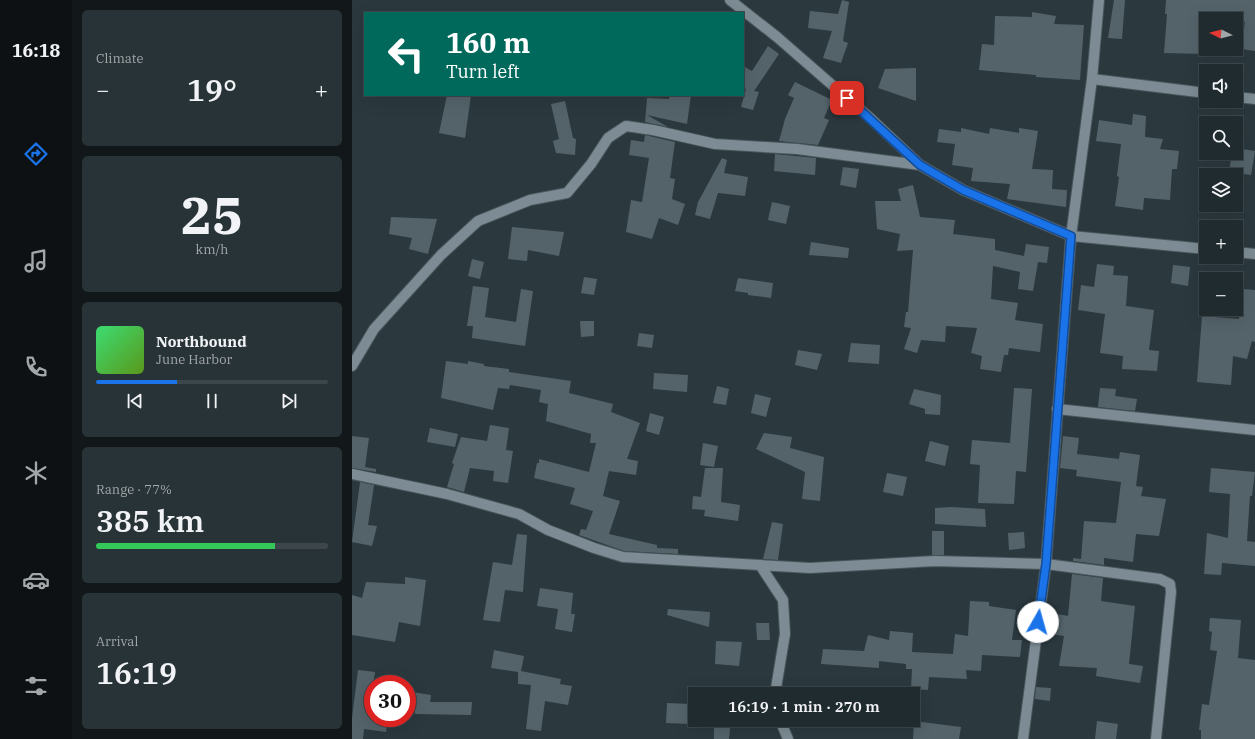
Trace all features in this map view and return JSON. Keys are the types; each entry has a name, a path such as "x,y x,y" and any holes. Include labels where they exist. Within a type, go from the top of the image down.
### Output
{"street":[{"path":"728,0 743,12"},
{"path":"1023,739 1046,564 1071,236 1092,79 1099,0"},
{"path":"744,13 794,52 870,118 920,165 963,190 1071,236 1199,249"},
{"path":"1092,79 1199,92"},
{"path":"1243,98 1255,99"},
{"path":"352,366 374,330 441,255 478,221 530,200 567,193 591,164 608,138 626,126 653,130 715,144 797,149 920,165"},
{"path":"1243,253 1255,254"},
{"path":"1057,409 1255,430"},
{"path":"352,474 447,494 519,514 548,530 594,548 623,557 810,568 935,561 1046,564 1160,579 1170,584 1171,592 1156,739"},
{"path":"760,565 782,600 785,634 776,687"},
{"path":"783,727 788,739"}],"building":[{"path":"842,0 849,2 843,41 848,43 841,63 823,58 832,31 808,28 810,11 838,14"},
{"path":"1114,0 1125,0 1122,39 1108,38"},
{"path":"1166,0 1255,0 1255,51 1243,49 1245,22 1243,22 1243,12 1199,12 1199,54 1164,53 1167,14 1165,14"},
{"path":"1032,12 1056,16 1054,24 1084,25 1080,80 1036,77 1036,75 979,70 982,44 994,45 995,16 1032,17"},
{"path":"768,46 779,54 754,91 759,92 753,110 741,107 746,89 744,88 744,67 752,71"},
{"path":"916,68 916,101 878,88 885,69"},
{"path":"795,82 832,100 824,118 829,120 818,145 779,141 785,119 794,98 788,95"},
{"path":"447,96 471,96 465,138 439,133"},
{"path":"670,96 691,96 687,124 647,115 668,127 645,122 647,98 669,99"},
{"path":"565,101 573,138 576,139 575,155 556,153 553,141 559,139 551,104"},
{"path":"1133,114 1146,116 1145,137 1163,139 1160,149 1179,151 1177,169 1172,169 1170,200 1144,198 1143,210 1115,206 1121,144 1096,141 1099,120 1132,125"},
{"path":"961,128 989,134 990,128 1019,133 1019,128 1038,131 1032,169 1053,170 1052,189 1067,190 1066,207 1007,199 1010,184 971,181 973,168 952,165 955,144 937,142 939,129 961,132"},
{"path":"645,135 675,142 670,178 675,179 672,199 685,204 678,225 659,218 652,239 626,232 631,200 642,202 649,158 629,155 631,140 644,142"},
{"path":"1243,149 1255,151 1251,175 1243,174 1243,168 1230,168 1231,160 1243,160"},
{"path":"775,154 816,158 815,175 774,171"},
{"path":"722,158 727,160 724,173 748,177 745,196 718,193 710,219 695,215 698,202"},
{"path":"843,167 859,169 856,188 840,185"},
{"path":"913,185 920,217 955,220 953,234 995,239 995,250 1024,256 1026,244 1049,247 1047,263 1038,262 1033,291 1018,289 1020,272 993,266 991,299 1018,303 1015,320 1043,324 1040,352 1009,348 1008,355 1004,355 1001,372 980,369 982,356 971,353 977,328 946,326 945,342 921,340 917,353 904,349 911,328 904,327 906,312 908,312 913,250 897,251 900,234 877,229 875,201 901,201 898,189"},
{"path":"772,202 790,206 786,224 768,220"},
{"path":"391,217 437,219 428,254 409,249 412,238 389,234"},
{"path":"512,227 564,232 559,256 528,250 527,261 508,259"},
{"path":"811,242 849,248 848,258 809,255"},
{"path":"472,259 484,262 480,279 468,276"},
{"path":"1097,264 1114,266 1113,275 1128,276 1126,306 1154,310 1149,350 1159,351 1157,371 1122,369 1123,356 1100,353 1105,314 1078,310 1081,285 1094,287"},
{"path":"1173,265 1190,267 1188,286 1171,283"},
{"path":"584,277 597,279 594,295 581,293"},
{"path":"738,278 773,283 771,298 748,295 748,293 735,291"},
{"path":"473,286 489,288 485,317 516,322 521,289 533,291 525,346 472,338 473,326 467,326"},
{"path":"1243,289 1255,290 1255,342 1252,341 1247,359 1233,356 1231,385 1197,382 1202,316 1239,319 1239,316 1243,316"},
{"path":"580,321 594,321 594,336 581,337"},
{"path":"639,333 654,335 652,348 637,346"},
{"path":"851,343 880,345 879,364 848,362"},
{"path":"798,350 822,354 817,370 795,365"},
{"path":"446,361 468,364 468,361 484,364 484,366 509,369 509,372 571,381 569,393 613,404 611,412 640,423 627,459 638,461 636,475 609,471 603,496 620,501 609,534 657,545 657,548 678,549 678,554 624,551 579,535 581,529 586,530 593,511 570,504 575,488 534,478 539,459 589,472 596,443 590,443 591,434 546,421 548,404 539,402 541,390 510,385 509,389 498,388 493,410 441,398"},
{"path":"654,373 688,375 687,392 653,389"},
{"path":"717,386 729,389 726,405 713,403"},
{"path":"1014,388 1032,389 1026,472 1016,471 1014,504 978,503 980,465 970,464 972,440 1010,443"},
{"path":"1100,388 1116,389 1115,396 1137,399 1135,411 1098,407"},
{"path":"914,389 941,395 940,415 925,414 925,409 909,404"},
{"path":"755,394 771,398 766,417 751,413"},
{"path":"650,413 664,417 659,435 646,431"},
{"path":"490,425 509,428 506,450 513,451 508,483 493,481 494,471 470,468 464,492 447,487 454,464 452,463 461,437 487,441"},
{"path":"430,428 458,434 455,447 427,442"},
{"path":"764,433 792,437 790,448 824,457 820,501 802,499 805,472 756,449"},
{"path":"352,436 369,438 365,467 376,469 376,472 352,468"},
{"path":"1063,436 1079,438 1077,454 1119,459 1120,452 1140,455 1136,486 1143,487 1141,496 1166,499 1159,536 1136,534 1133,562 1104,558 1104,565 1073,561 1073,558 1081,559 1084,521 1116,523 1121,482 1076,476 1077,470 1060,468"},
{"path":"930,441 949,446 945,466 925,461"},
{"path":"703,443 718,446 714,467 700,465"},
{"path":"705,468 723,468 721,502 740,505 738,521 704,516 705,510 692,509 693,496 701,497"},
{"path":"1211,468 1255,472 1252,496 1250,496 1247,541 1255,542 1255,566 1222,563 1221,575 1204,574 1207,533 1228,538 1230,494 1209,492"},
{"path":"887,473 907,477 903,496 883,492"},
{"path":"360,482 374,485 368,525 377,526 372,546 352,542"},
{"path":"951,507 985,509 986,527 935,524 935,508"},
{"path":"772,522 783,524 778,560 763,559"},
{"path":"932,531 944,531 944,555 932,555"},
{"path":"1024,532 1025,548 1009,550 1008,533"},
{"path":"517,534 527,535 523,592 505,590 500,622 483,620 493,562 512,565"},
{"path":"1072,574 1103,578 1101,601 1135,606 1129,664 1143,666 1140,683 1096,676 1097,668 1059,666 1064,636 1050,634 1053,613 1068,616"},
{"path":"405,577 426,580 420,626 399,622 395,642 352,635 352,595 362,598 366,582 405,584"},
{"path":"540,588 573,593 571,614 575,614 572,632 555,629 558,609 537,606"},
{"path":"970,601 989,602 989,606 1016,610 1012,640 1022,640 1020,657 982,655 981,671 966,670 967,679 929,677 928,690 920,690 920,687 911,687 912,669 906,669 906,664 879,661 879,668 821,664 823,649 864,651 868,635 889,640 890,631 913,633 912,652 953,654 955,634 968,636"},
{"path":"668,609 710,612 709,627 667,615"},
{"path":"1210,618 1241,620 1238,658 1255,660 1255,739 1201,739 1201,730 1199,730 1202,704 1209,705 1217,651 1210,650 1212,632 1209,631"},
{"path":"756,623 769,623 770,640 757,640"},
{"path":"716,641 742,642 739,666 715,664"},
{"path":"494,650 524,656 521,671 561,679 560,684 572,686 568,705 545,701 541,731 526,729 531,685 518,684 518,672 491,668"},
{"path":"358,670 375,672 375,675 364,675 364,727 387,727 386,732 364,729 363,739 352,739 352,718"},
{"path":"1036,687 1051,688 1050,701 1035,699"},
{"path":"416,693 431,695 430,702 472,702 471,715 416,714"},
{"path":"667,703 688,704 688,724 666,723"},
{"path":"1097,721 1118,724 1116,739 1095,739"},
{"path":"920,722 961,727 959,739 913,739 914,727 920,727"},
{"path":"714,727 730,727 729,739 714,739"}],"route":[{"path":"847,98 920,165 963,190 1071,236 1046,564 1038,622"}]}
